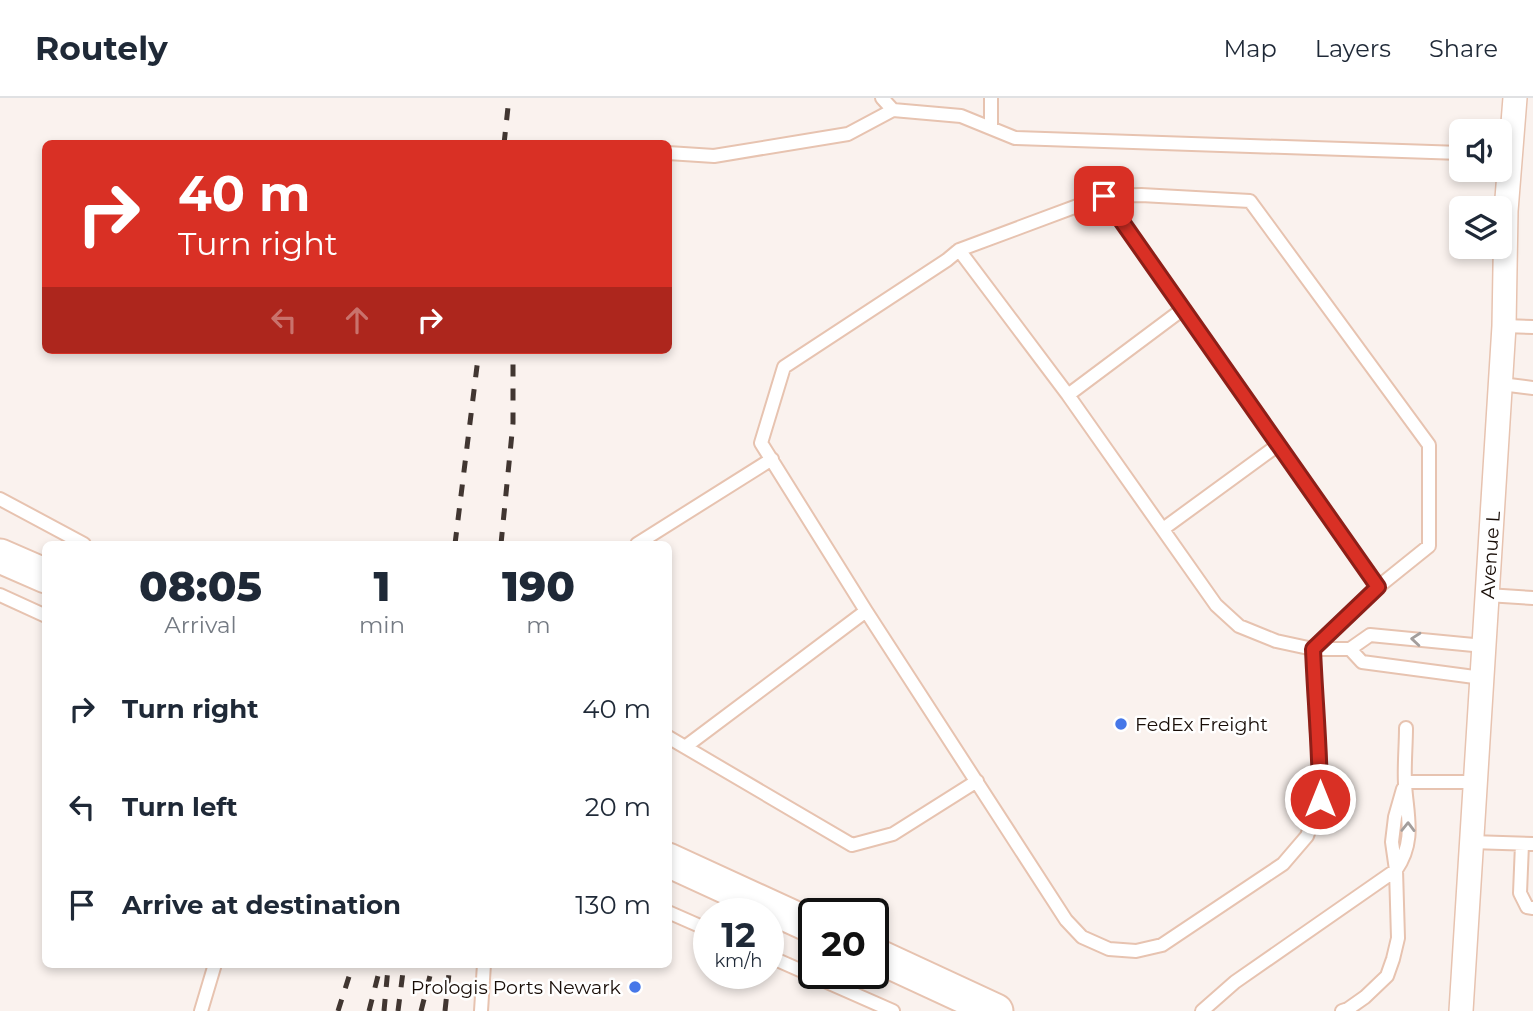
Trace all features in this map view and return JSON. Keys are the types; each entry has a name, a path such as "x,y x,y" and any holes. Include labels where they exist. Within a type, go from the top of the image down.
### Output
{"main road":[{"path":"0,556 42,574"},
{"path":"672,862 798,920"},
{"path":"889,961 996,1011"}],"street":[{"name":"Avenue L","path":"1511,119 1515,98"},
{"name":"Avenue L","path":"1461,1011 1501,384 1505,182"}],"lane":[{"path":"882,98 892,110"},
{"path":"991,98 991,128"},
{"path":"672,153 714,156 848,134 892,110 961,116 1015,138 1449,153"},
{"path":"1141,195 1250,201 1429,445 1429,546 1378,587 1313,649 1320,799 1307,836 1283,864 1162,946 1136,951 1109,949 1082,937 1066,920 761,443 783,367 960,250 1104,196 1141,195"},
{"path":"1104,196 1378,587"},
{"path":"960,250 1068,395 1216,605 1239,626 1276,641 1313,649 1350,649 1370,635 1484,646"},
{"path":"1068,395 1184,309"},
{"path":"1504,326 1533,327"},
{"path":"1501,384 1533,388"},
{"path":"1163,529 1278,445"},
{"path":"642,541 772,459"},
{"path":"0,499 79,541"},
{"path":"0,595 42,614"},
{"path":"1488,595 1533,598"},
{"path":"685,747 866,611"},
{"path":"1350,649 1362,662 1482,678"},
{"path":"1342,1011 1366,996 1387,976 1398,937 1396,870 1392,842 1395,817 1405,782 1406,728"},
{"path":"672,739 852,845 893,834 977,781"},
{"path":"1405,782 1475,782"},
{"path":"1471,842 1528,844 1520,893 1527,907 1533,908"},
{"path":"1202,1011 1235,982 1396,870"},
{"path":"672,914 693,923"},
{"path":"784,963 892,1011"},
{"path":"201,1011 214,968"},
{"path":"481,1011 484,968"}],"railway":[{"path":"504,140 509,98"},
{"path":"455,541 479,354"},
{"path":"501,541 513,423 513,354"},
{"path":"338,1011 352,968"},
{"path":"369,1011 380,968"},
{"path":"384,1011 388,968"},
{"path":"398,1011 403,968"},
{"path":"421,1011 432,968"},
{"path":"445,1011 450,968"}],"place":[{"name":"FedEx Freight","path":"1121,724"},
{"name":"Prologis Ports Newark","path":"635,987"}],"route":[{"path":"1104,196 1378,587 1313,649 1320,799"}]}
